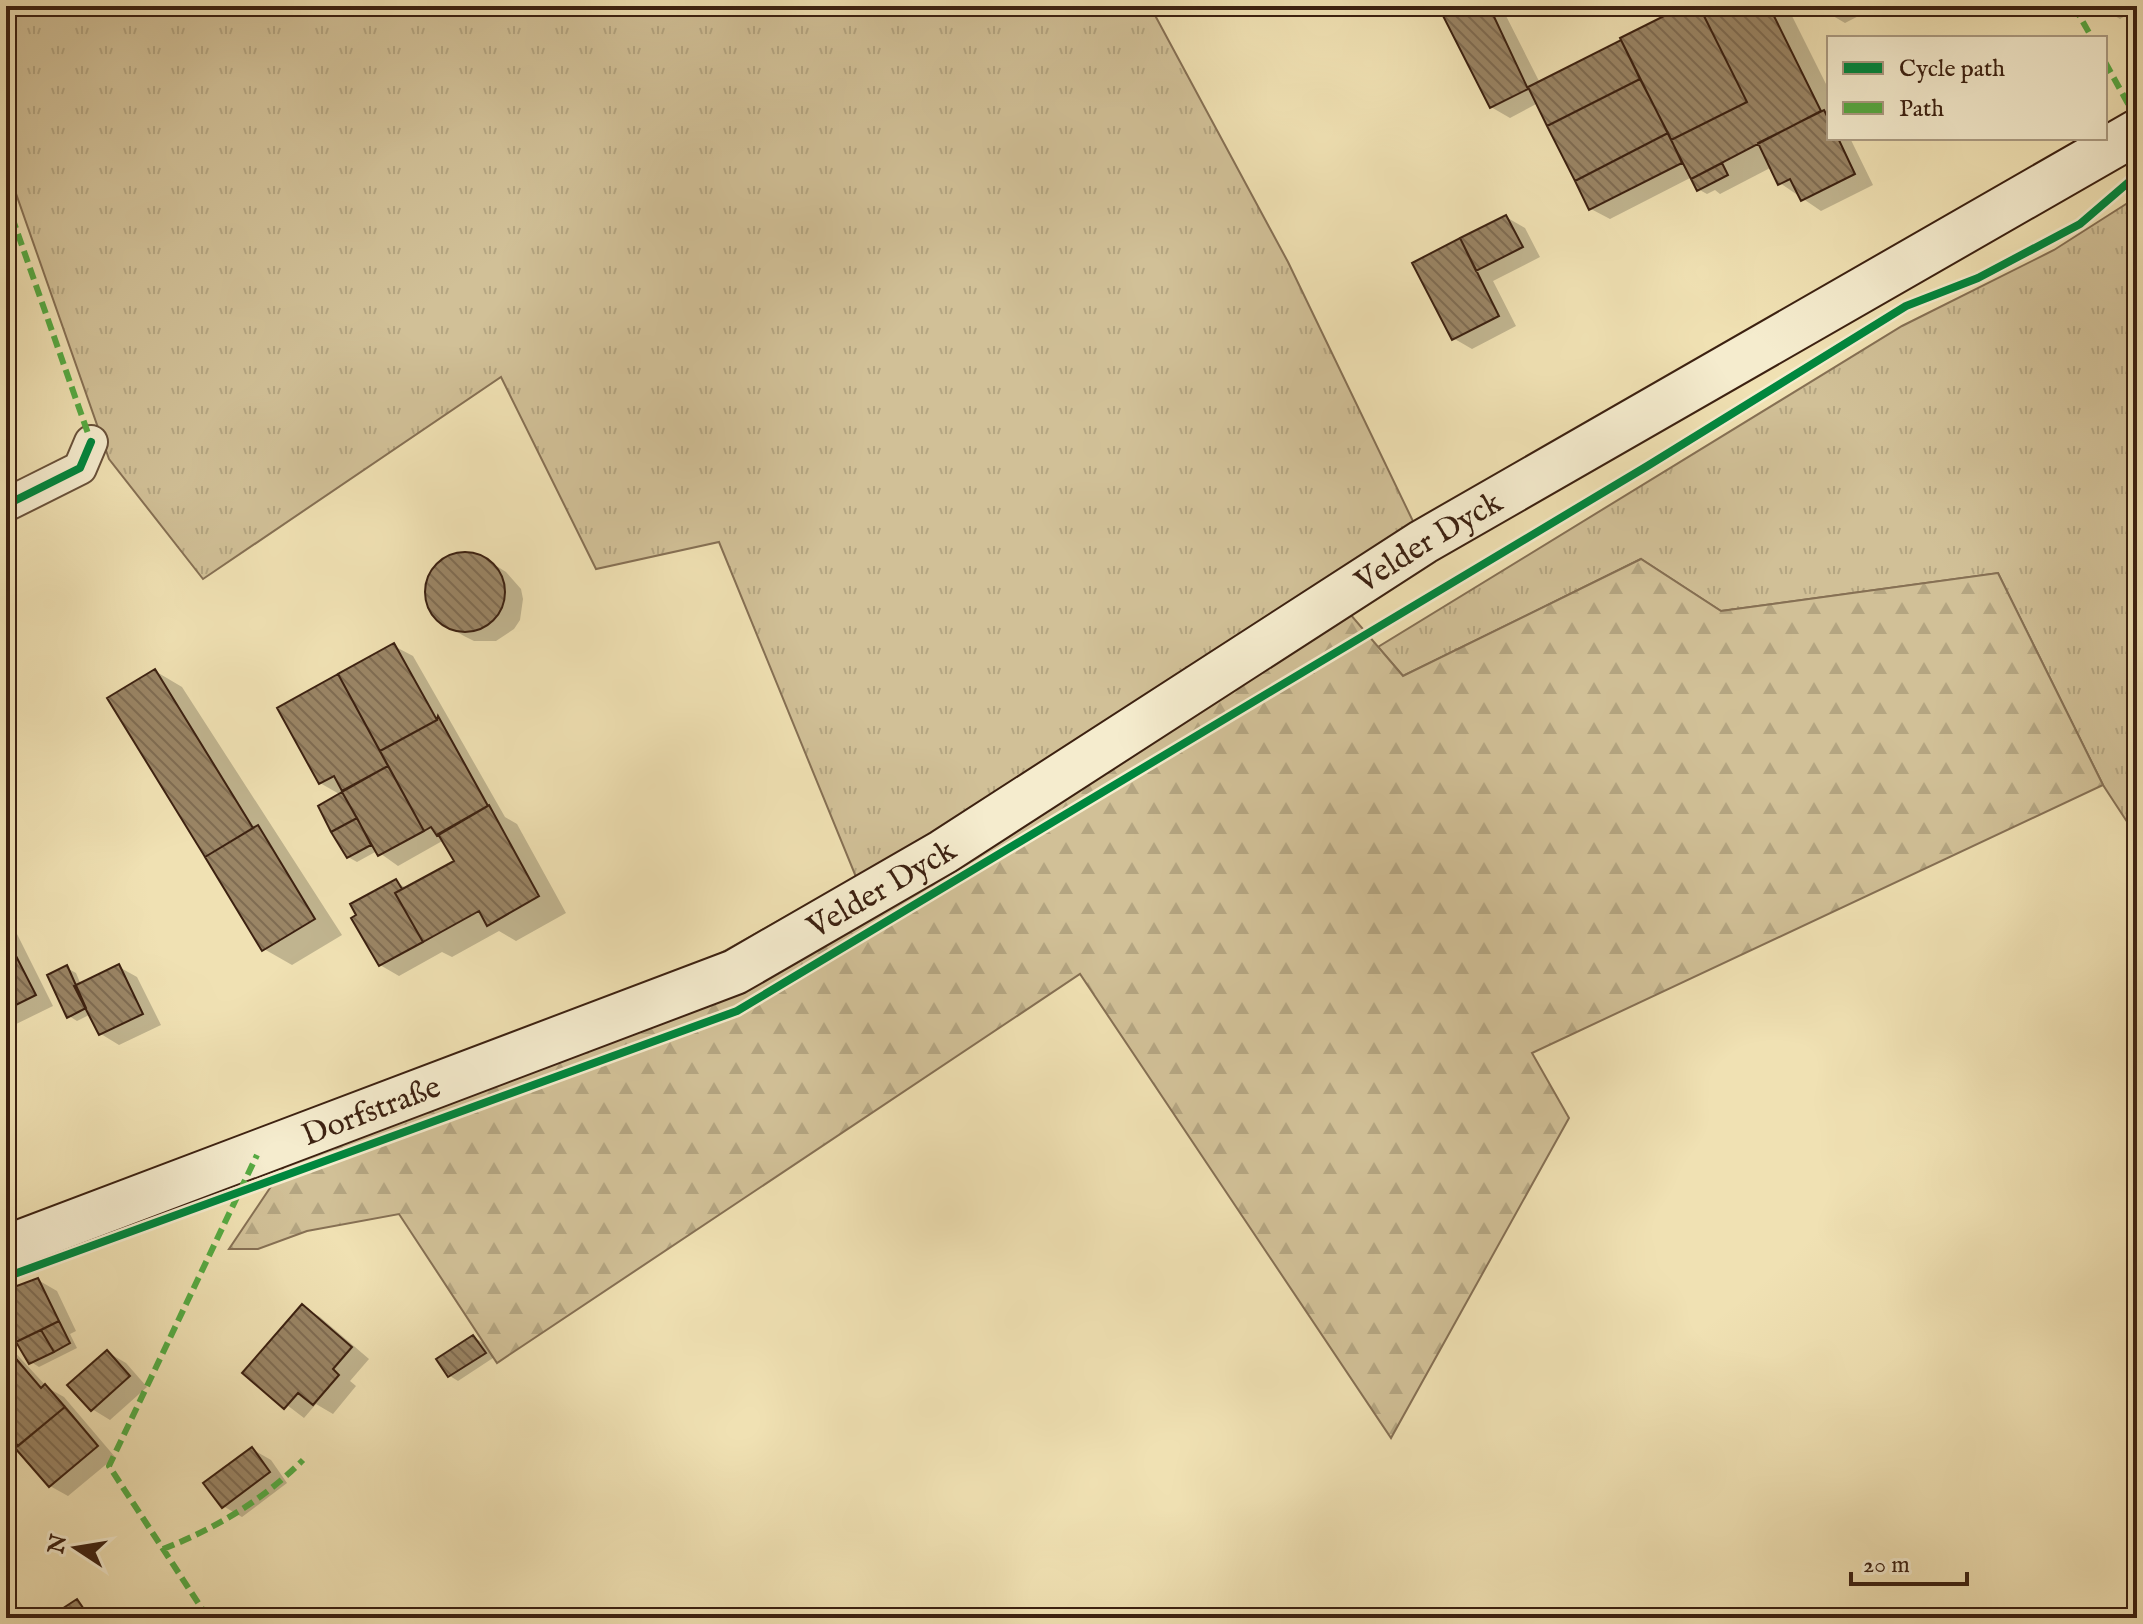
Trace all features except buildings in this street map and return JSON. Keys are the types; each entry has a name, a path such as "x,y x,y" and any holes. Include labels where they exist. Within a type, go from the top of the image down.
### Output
{"main road":[{"name":"Velder Dyck","path":"735,972 943,852 1423,542 2137,132"},
{"name":"Dorfstraße","path":"6,1248 735,972"}],"street":[{"path":"6,505 80,468 91,442"}],"green space":[{"path":"6,6 1150,6 1288,262 1423,542 943,843 856,877 719,542 596,569 501,377 203,579 109,459 6,165"},
{"path":"2137,197 2137,837 2103,785 1998,573 1721,611 1641,559 1403,676 1378,647 1902,326 2054,250"},
{"path":"1641,559 1721,611 1998,573 2103,785 1532,1053 1569,1118 1391,1438 1080,974 497,1363 399,1214 307,1231 258,1249 229,1249 321,1112 565,1022 719,954 857,877 943,843 1333,594 1403,676"}],"marked path":[{"path":"2074,6 2091,36"},
{"path":"2107,66 2137,120"},
{"path":"6,200 91,442"},
{"path":"208,1618 109,1466 257,1155"},
{"path":"163,1549 238,1512 272,1488 303,1460"}],"cycle path":[{"path":"6,1277 737,1011 1649,465 1906,306 1978,278 2080,224 2137,175"},
{"path":"6,505 80,468 91,442"}]}
